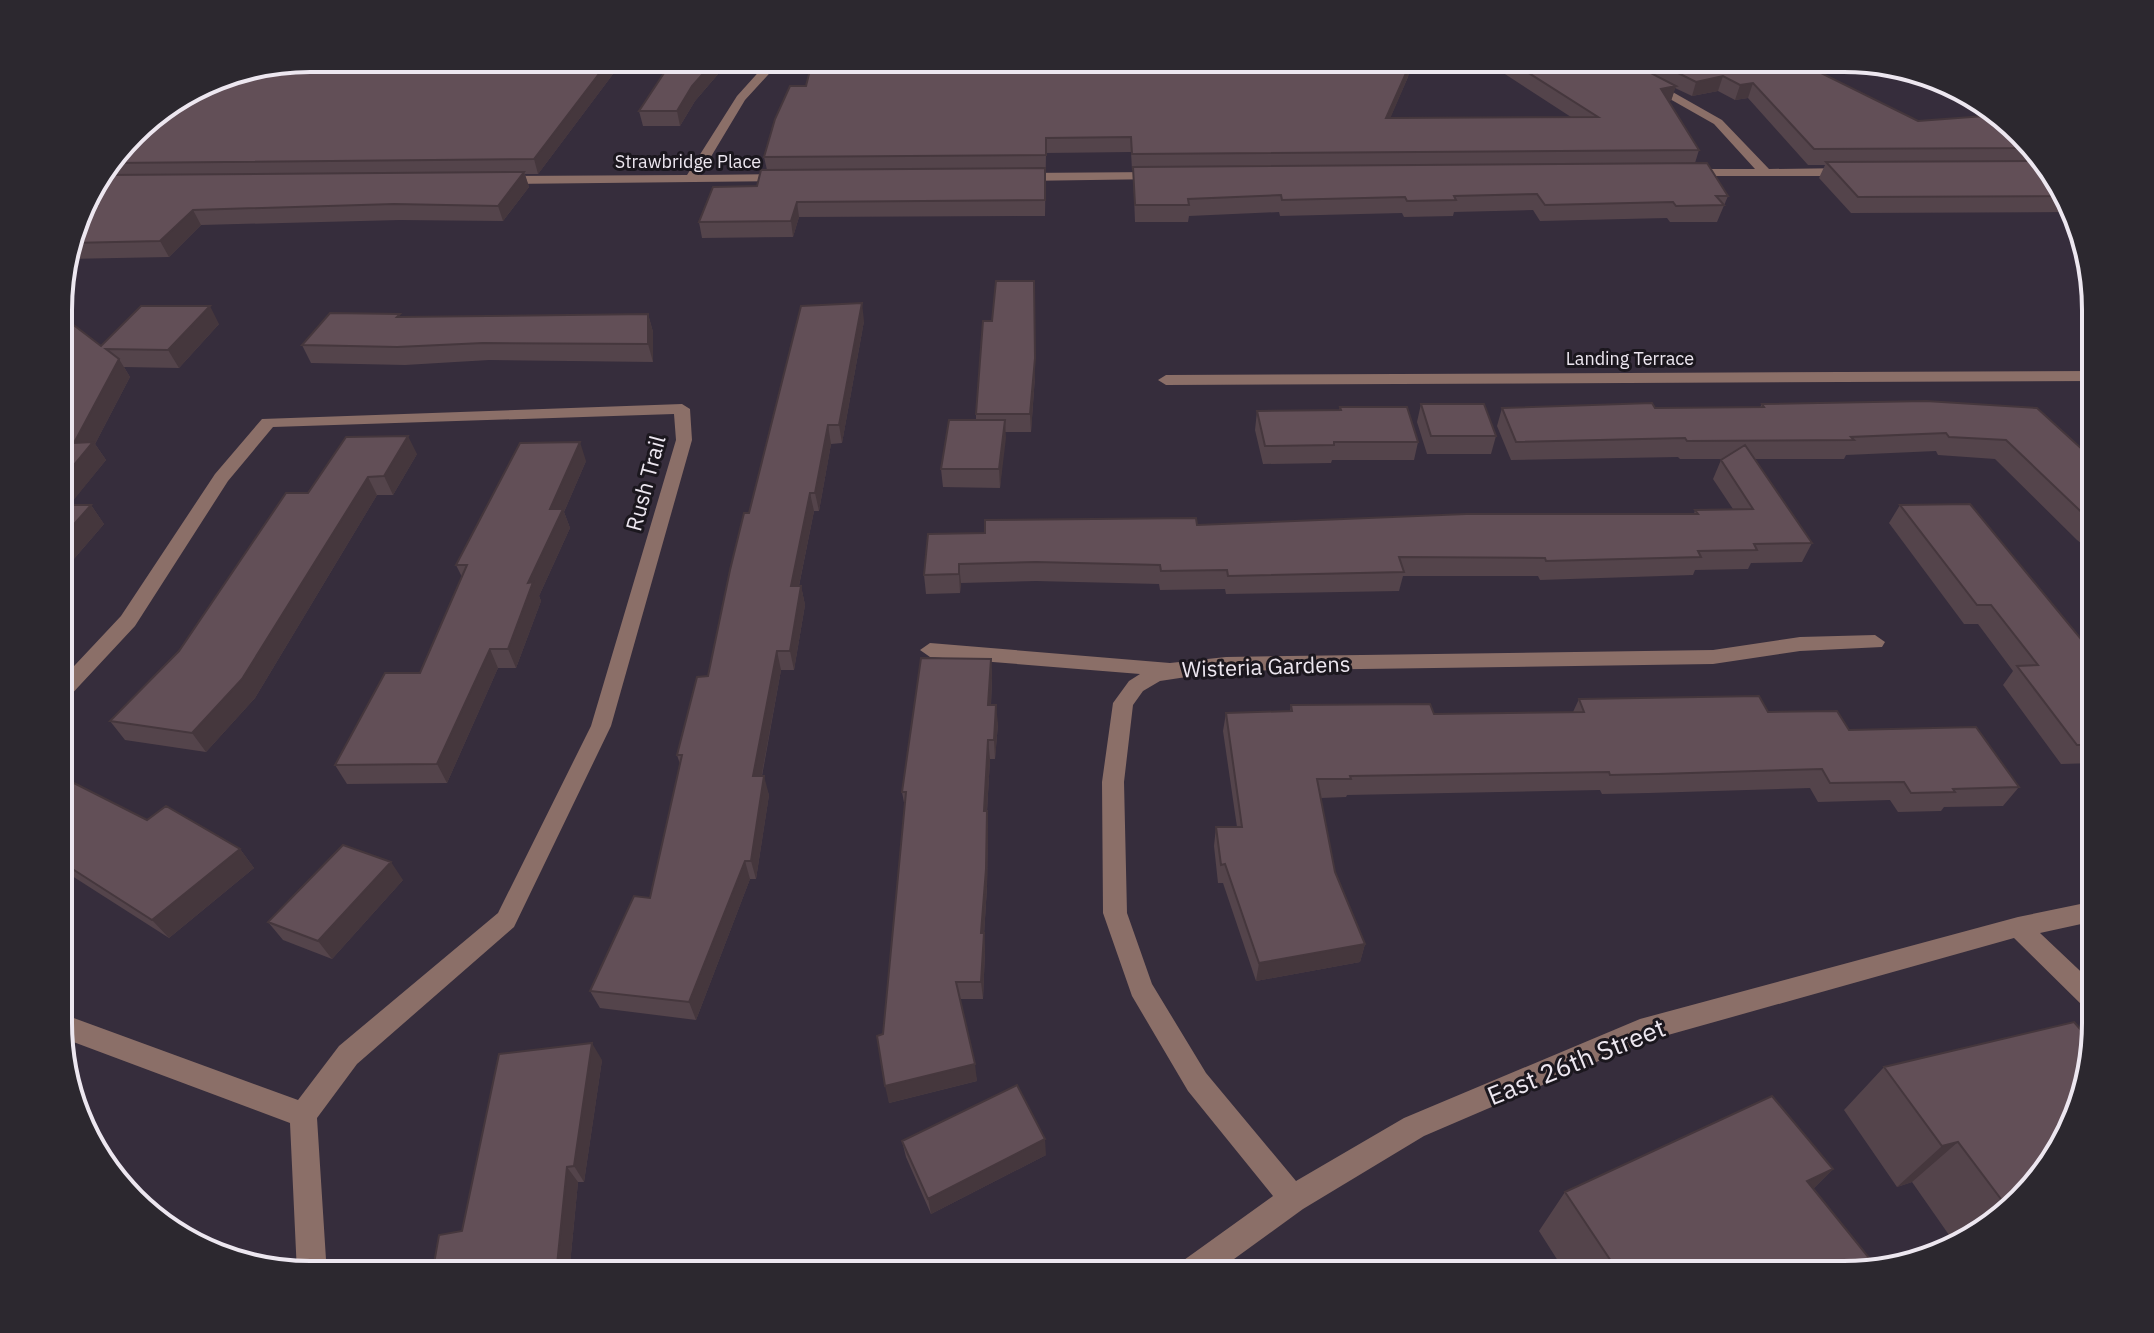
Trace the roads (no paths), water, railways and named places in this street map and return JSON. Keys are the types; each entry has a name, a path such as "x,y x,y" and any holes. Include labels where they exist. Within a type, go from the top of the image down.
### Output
{"street":[{"path":"691,179 741,98 763,73"},
{"path":"1642,79 1688,102 1718,122 1765,172"},
{"path":"1670,173 1867,171"},
{"path":"1001,177 1171,176"},
{"name":"Strawbridge Place","path":"489,180 795,178"},
{"name":"Landing Terrace","path":"1166,380 2081,379"},
{"name":"Rush Trail","path":"72,681 128,621 221,478 268,422 682,409 684,440 601,726 506,920 348,1055 303,1115"},
{"name":"Wisteria Gardens","path":"1293,1199 1197,1082 1141,988 1115,913 1113,782 1123,703 1136,686 1171,670 1226,664 1713,657 1800,644 1875,642"},
{"path":"930,650 1171,670"},
{"name":"East 26th Street","path":"1207,1260 1293,1199 1414,1127 1640,1031 2018,927 2081,914"},
{"path":"2018,927 2081,988"},
{"path":"72,1030 303,1115 311,1261"}]}
